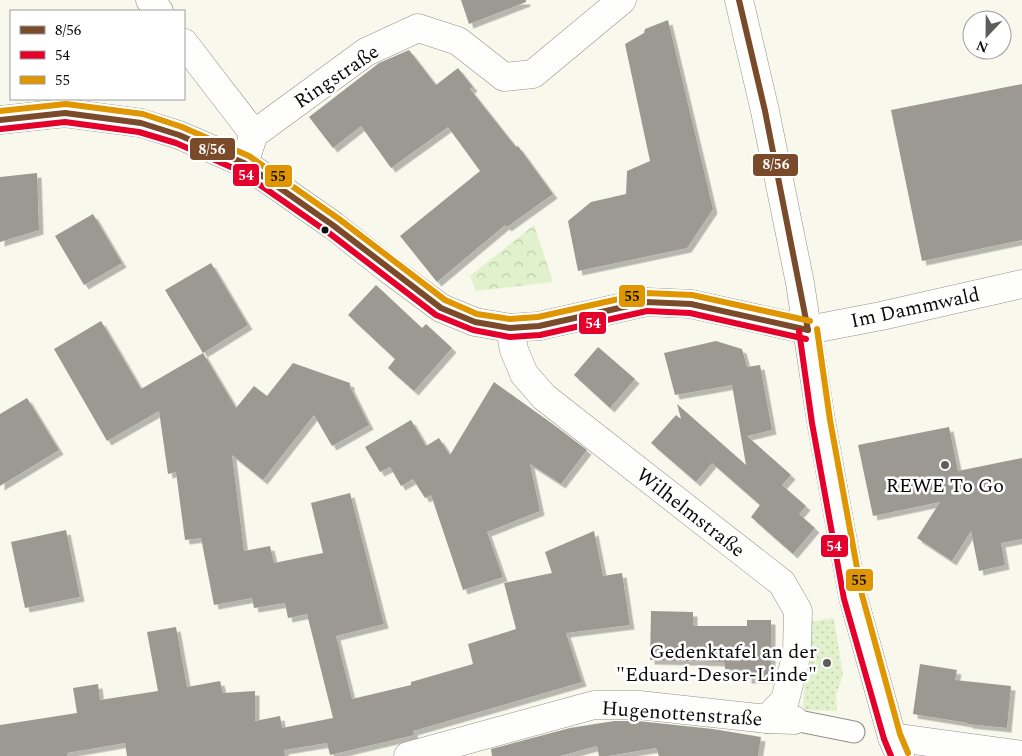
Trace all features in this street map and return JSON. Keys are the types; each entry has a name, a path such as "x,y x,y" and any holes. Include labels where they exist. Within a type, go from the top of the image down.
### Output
{"street":[{"path":"150,0 158,10"},
{"name":"Ringstraße","path":"254,134 366,52 418,28 458,41 504,77 533,74 622,0"},
{"path":"739,0 766,120 808,330 821,421 853,597 896,747 1022,755"},
{"path":"185,44 254,134 244,163"},
{"path":"0,120 66,113 141,123 179,136 244,163 319,215 441,308 476,322 510,328 539,326 646,302 691,304 808,330"},
{"name":"Im Dammwald","path":"808,330 881,316 1022,284"},
{"name":"Wilhelmstraße","path":"510,328 514,350 524,374 544,397 782,583 798,612 797,653 785,700 767,720"},
{"name":"Hugenottenstraße","path":"408,756 455,749 594,705 639,705 767,720 794,720 854,732"}],"green space":[{"path":"534,225 553,282 476,291 470,276"},
{"path":"834,618 843,675 836,695 837,711 803,710 808,622"}],"building":[{"path":"461,0 526,0 526,2 469,24"},
{"path":"668,20 713,209 687,248 578,271 568,221 591,202 626,194 627,171 650,161 625,44 644,33 645,29"},
{"path":"409,50 436,85 458,68 473,87 470,89 516,147 518,146 553,194 507,227 505,225 437,282 400,236 480,171 448,127 391,168 361,126 333,148 309,117 379,63"},
{"path":"1022,84 1022,240 922,261 891,110"},
{"path":"37,173 39,230 0,242 0,177"},
{"path":"93,214 122,263 84,285 55,236"},
{"path":"211,263 248,325 203,353 165,290"},
{"path":"376,285 422,328 426,324 452,348 414,391 388,368 395,359 348,315"},
{"path":"101,321 141,389 203,353 236,408 254,386 267,396 293,363 350,383 350,387 369,425 332,446 314,415 263,480 232,455 244,551 270,546 274,563 323,553 311,503 350,493 384,624 336,636 352,699 411,685 411,682 473,664 468,644 516,629 504,583 552,573 545,552 594,531 603,576 622,573 630,625 566,633 582,682 413,731 414,735 330,755 327,743 284,750 285,756 127,756 125,743 67,753 67,756 0,756 0,725 77,713 73,688 98,684 100,700 158,691 147,632 176,627 187,687 220,681 223,693 255,691 255,721 280,716 282,728 333,718 307,614 288,618 285,603 254,608 252,598 214,605 201,538 185,540 176,472 168,474 159,411 107,441 54,349"},
{"path":"716,341 742,349 747,367 760,365 772,430 747,436 791,475 782,485 806,506 799,514 815,528 793,554 751,517 760,505 712,463 696,482 651,443 676,415 681,419 677,404 746,465 732,385 675,395 664,353"},
{"path":"598,347 635,379 610,408 574,375"},
{"path":"494,382 587,450 561,484 530,464 540,511 487,532 503,577 463,590 431,495 425,498 413,479 401,486 390,467 380,472 365,447 411,420 426,446 439,438 450,455"},
{"path":"27,398 59,450 0,486 0,414"},
{"path":"949,427 958,471 1022,458 1022,539 1001,543 1005,565 979,571 971,531 952,561 917,538 940,502 873,516 858,445"},
{"path":"66,530 80,597 25,608 11,542"},
{"path":"651,611 693,612 693,626 747,626 747,620 771,620 771,679 747,679 747,670 725,669 725,662 650,660"},
{"path":"920,664 957,670 955,680 1011,686 1007,728 968,724 913,714"},
{"path":"614,721 638,721 713,729 761,737 758,756 659,756 656,748 599,756 597,746 560,756 492,756 491,749 570,728"}],"transit line":[{"name":"8/56","path":"739,0 765,111 808,330"},
{"name":"55","path":"0,111 66,104 143,114 182,127 249,156 339,219 445,300 477,314 510,319 538,317 646,293 692,295 810,321"},
{"name":"8/56","path":"0,120 65,113 141,123 179,135 244,163 334,226 441,308 475,322 510,328 539,326 646,302 691,304 808,330"},
{"name":"54","path":"1,129 65,122 139,132 176,143 240,171 329,233 436,315 473,330 510,337 540,335 647,311 690,313 806,339"},
{"name":"55","path":"817,329 830,420 862,595 900,734 908,753"},
{"name":"54","path":"799,331 812,423 844,599 884,739 891,756"}],"place":[{"name":"REWE To Go","path":"945,465"},
{"name":"Gedenktafel an der \"Eduard-Desor-Linde\"","path":"827,663"}]}
